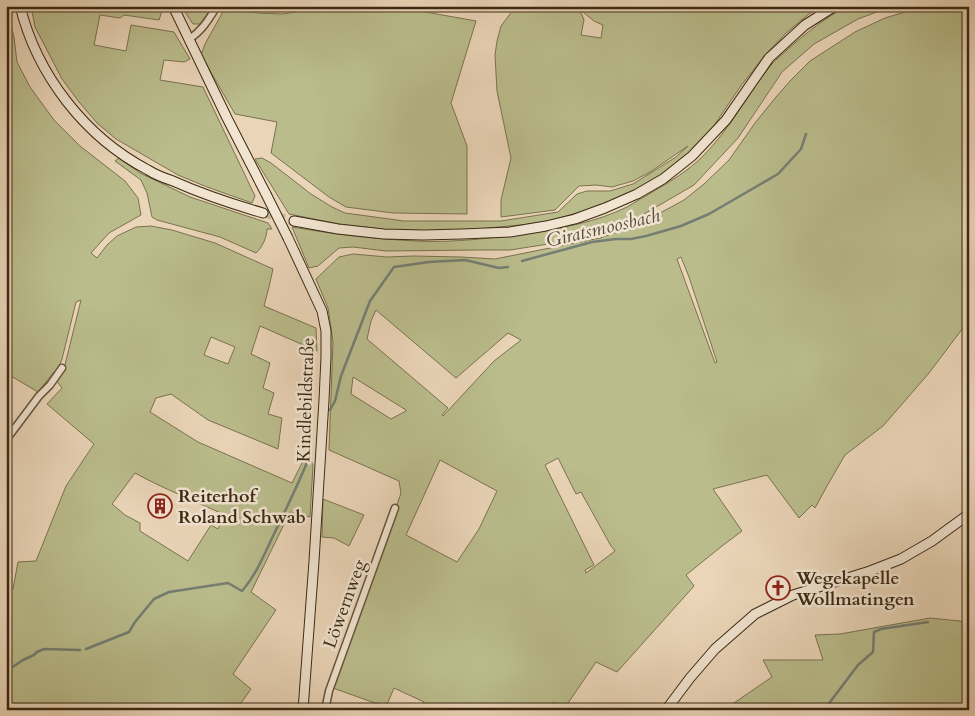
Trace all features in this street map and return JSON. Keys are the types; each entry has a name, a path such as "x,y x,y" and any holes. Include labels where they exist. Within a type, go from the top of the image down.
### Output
{"main road":[{"path":"20,6 35,49 51,80 88,126 117,151 148,170 192,189 263,213"},
{"name":"Kindlebildstraße","path":"173,6 288,238 322,311 326,331 324,400 303,710"},
{"path":"294,220 384,234 462,234 510,232 546,226 575,219 605,208 637,194 663,179 692,156 726,120 769,58 805,25 835,6"},
{"path":"666,710 715,649 755,614 793,595 870,572 901,559 932,541 969,514"}],"street":[{"path":"190,39 198,34 217,6"},
{"path":"6,440 62,368"},
{"name":"Löwernweg","path":"325,710 395,508"}],"green space":[{"path":"6,6 14,37 17,62 30,87 54,120 80,146 125,181 138,198 141,215 109,233 91,253 97,258 117,236 136,227 151,226 172,230 215,243 273,269 264,306 316,328 317,351 260,326 251,354 270,363 263,388 274,393 268,414 282,418 278,449 208,420 171,394 156,398 150,412 198,442 292,483 304,459 311,461 313,465 310,517 290,512 251,592 276,610 233,674 251,689 236,710 6,710 6,672 9,666 6,660 6,590 13,589 18,562 36,561 66,486 94,444 47,404 62,388 56,380 64,369 81,300 76,302 58,369 38,392 6,373","holes":["211,337 235,347 228,364 204,355","135,473 225,515 218,529 211,525 188,561 140,531 140,523 125,515 112,504"]},
{"path":"31,6 162,6 159,20 124,15 120,18 100,15 94,45 126,51 131,25 174,32 190,59 184,62 164,60 160,80 203,87 255,196 252,203 178,175 116,139 97,123 62,79 35,27"},
{"path":"181,6 213,6 209,15 200,24 193,24"},
{"path":"335,6 392,6 476,21 451,103 467,146 467,214 393,213 346,207 329,197 271,153 277,122 235,114 201,55 225,8 258,13 282,14"},
{"path":"516,6 579,6 584,20 581,35 601,38 603,25 594,21 583,12 583,6 823,6 809,14 786,33 766,54 740,87 711,130 688,156 661,178 623,197 584,211 541,223 457,231 390,230 339,224 289,214 255,159 262,158 271,163 311,194 345,213 404,221 501,221 558,212 577,194 587,191 610,191 633,184 676,157 688,146 650,172 633,181 612,187 596,185 579,186 555,210 501,217 501,200 511,158 497,91 495,55 501,26"},
{"path":"848,6 893,6 858,19 814,44 782,72 738,138 694,185 632,221 600,232 555,243 510,250 386,251 353,247 339,248 318,266 309,268 292,227 385,239 458,241 567,227 604,217 627,207 673,179 697,161 722,135 773,63 816,26"},
{"path":"927,6 969,6 969,320 929,373 883,426 845,455 815,508 812,505 799,518 767,475 713,489 742,531 686,575 694,586 617,672 596,662 564,709 554,702 549,710 423,710 424,702 394,688 386,707 333,688 401,493 399,481 329,450 333,342 328,308 316,279 339,257 353,254 387,257 495,259 600,238 638,225 684,200 704,184 729,160 776,97 810,61 855,32 885,18","holes":["681,257 689,277 717,362 715,363 677,259","376,310 456,378 508,333 521,340 494,361 443,416 448,408 367,339 371,321","353,377 406,411 391,419 351,394","558,458 576,494 581,492 615,551 586,573 585,570 594,565 545,465","440,460 497,491 479,529 457,562 406,535"]},
{"path":"119,158 140,173 190,197 268,223 272,229 267,229 264,242 256,253 220,237 157,220 152,217 147,193 141,180 115,161"},
{"path":"323,499 364,515 349,546 334,538 322,537"},
{"path":"930,618 969,622 969,710 735,710 734,703 772,677 763,660 823,660 815,635 840,634"}],"waterway":[{"name":"Giratsmoosbach","path":"522,261 592,242 646,236 681,226 709,214 778,174 801,149 806,134"},
{"name":"Giratsmoosbach","path":"330,410 335,401 341,376 370,301 394,267 429,262 465,260 499,268 508,267"},
{"name":"Giratsmoosbach","path":"86,649 129,632 154,599 169,592 228,583 242,591 260,564 308,460"},
{"name":"Giratsmoosbach","path":"824,710 858,665 873,652 874,632 881,629 928,622"},
{"name":"Giratsmoosbach","path":"8,670 44,649 80,650"}],"tunnel":[{"path":"263,213 294,221"}],"place":[{"name":"Reiterhof Roland Schwab","path":"160,506"},
{"name":"Wegekapelle Wollmatingen","path":"778,588"}]}
